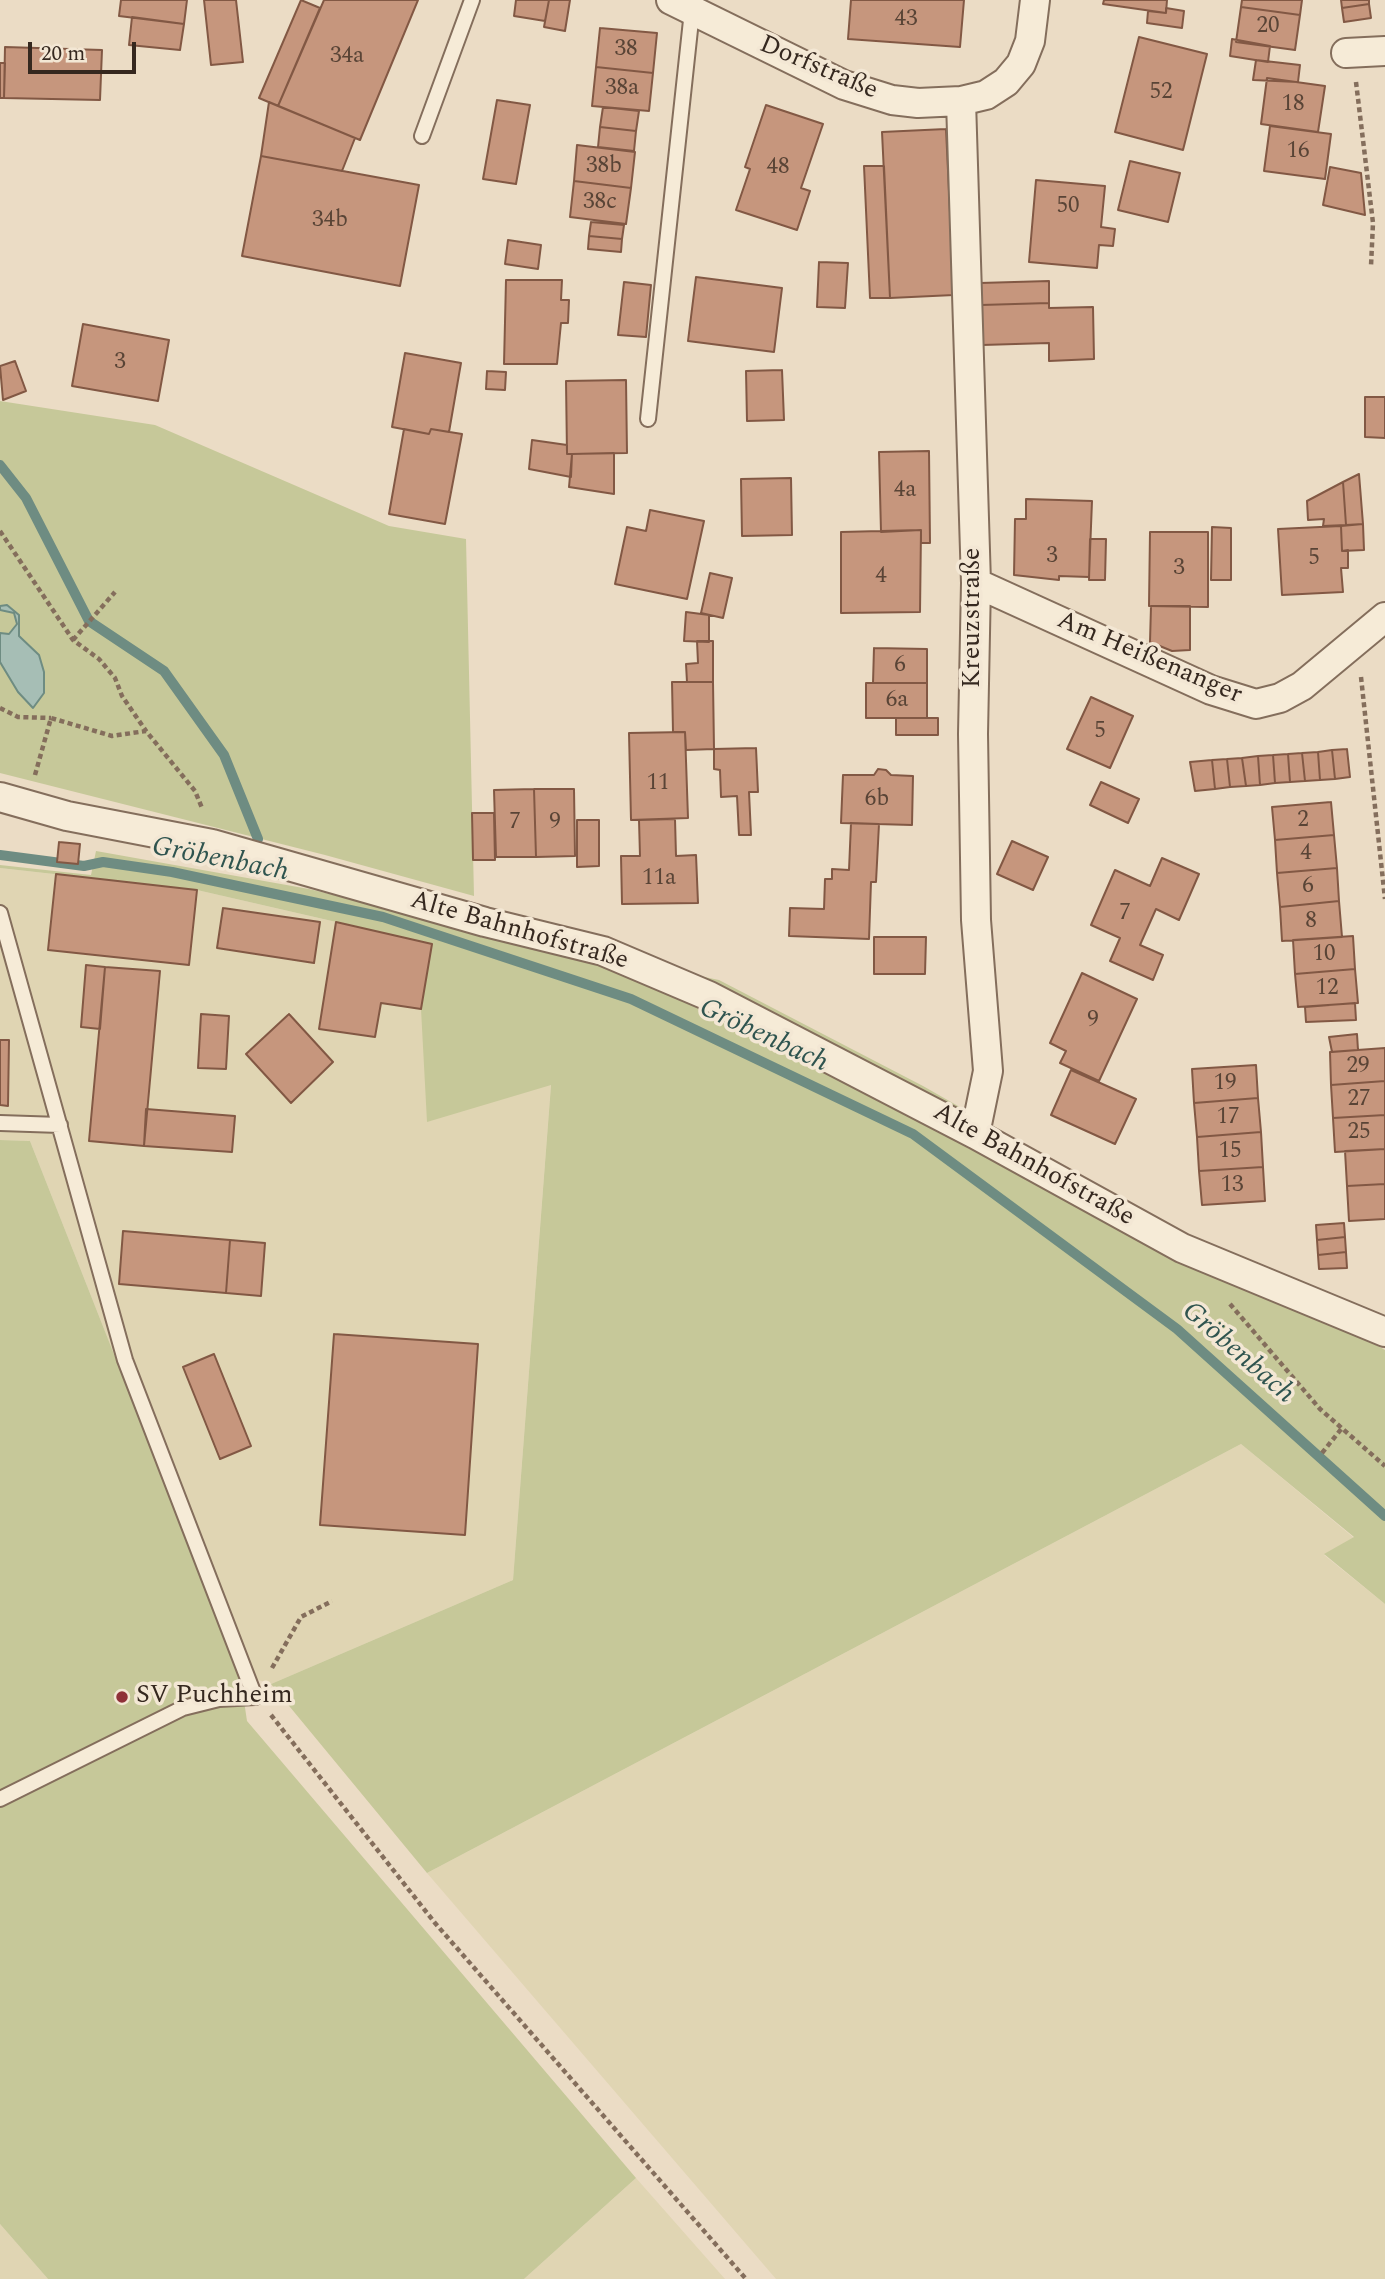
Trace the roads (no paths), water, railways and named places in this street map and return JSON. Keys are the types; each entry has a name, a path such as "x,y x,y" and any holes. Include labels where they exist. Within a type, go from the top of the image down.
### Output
{"street":[{"name":"Dorfstraße","path":"681,5 844,85 871,94 918,103 961,101 986,95 1006,82 1021,64 1030,41 1035,0"},
{"path":"1350,53 1385,51"},
{"name":"Kreuzstraße","path":"961,101 976,583 973,734 976,920 988,1071 975,1134"},
{"name":"Am Heißenanger","path":"976,583 1211,690 1256,704 1280,698 1302,686 1385,617"},
{"name":"Alte Bahnhofstraße","path":"0,797 26,806 212,844 485,922 603,951 709,996 975,1134 1182,1248 1385,1332"}],"lane":[{"path":"422,136 472,0"},
{"path":"649,419 681,5"},
{"path":"0,913 125,1360 255,1697 219,1699 183,1708 0,1798"},
{"path":"0,1123 60,1125"}],"waterway":[{"name":"Gröbenbach","path":"0,465 26,498 89,621 164,671 224,755 258,839"},
{"name":"Gröbenbach","path":"0,855 84,866 103,862 172,872 383,917 631,999 913,1134 1177,1329 1385,1516"}],"place":[{"name":"SV Puchheim","path":"122,1697"}]}
